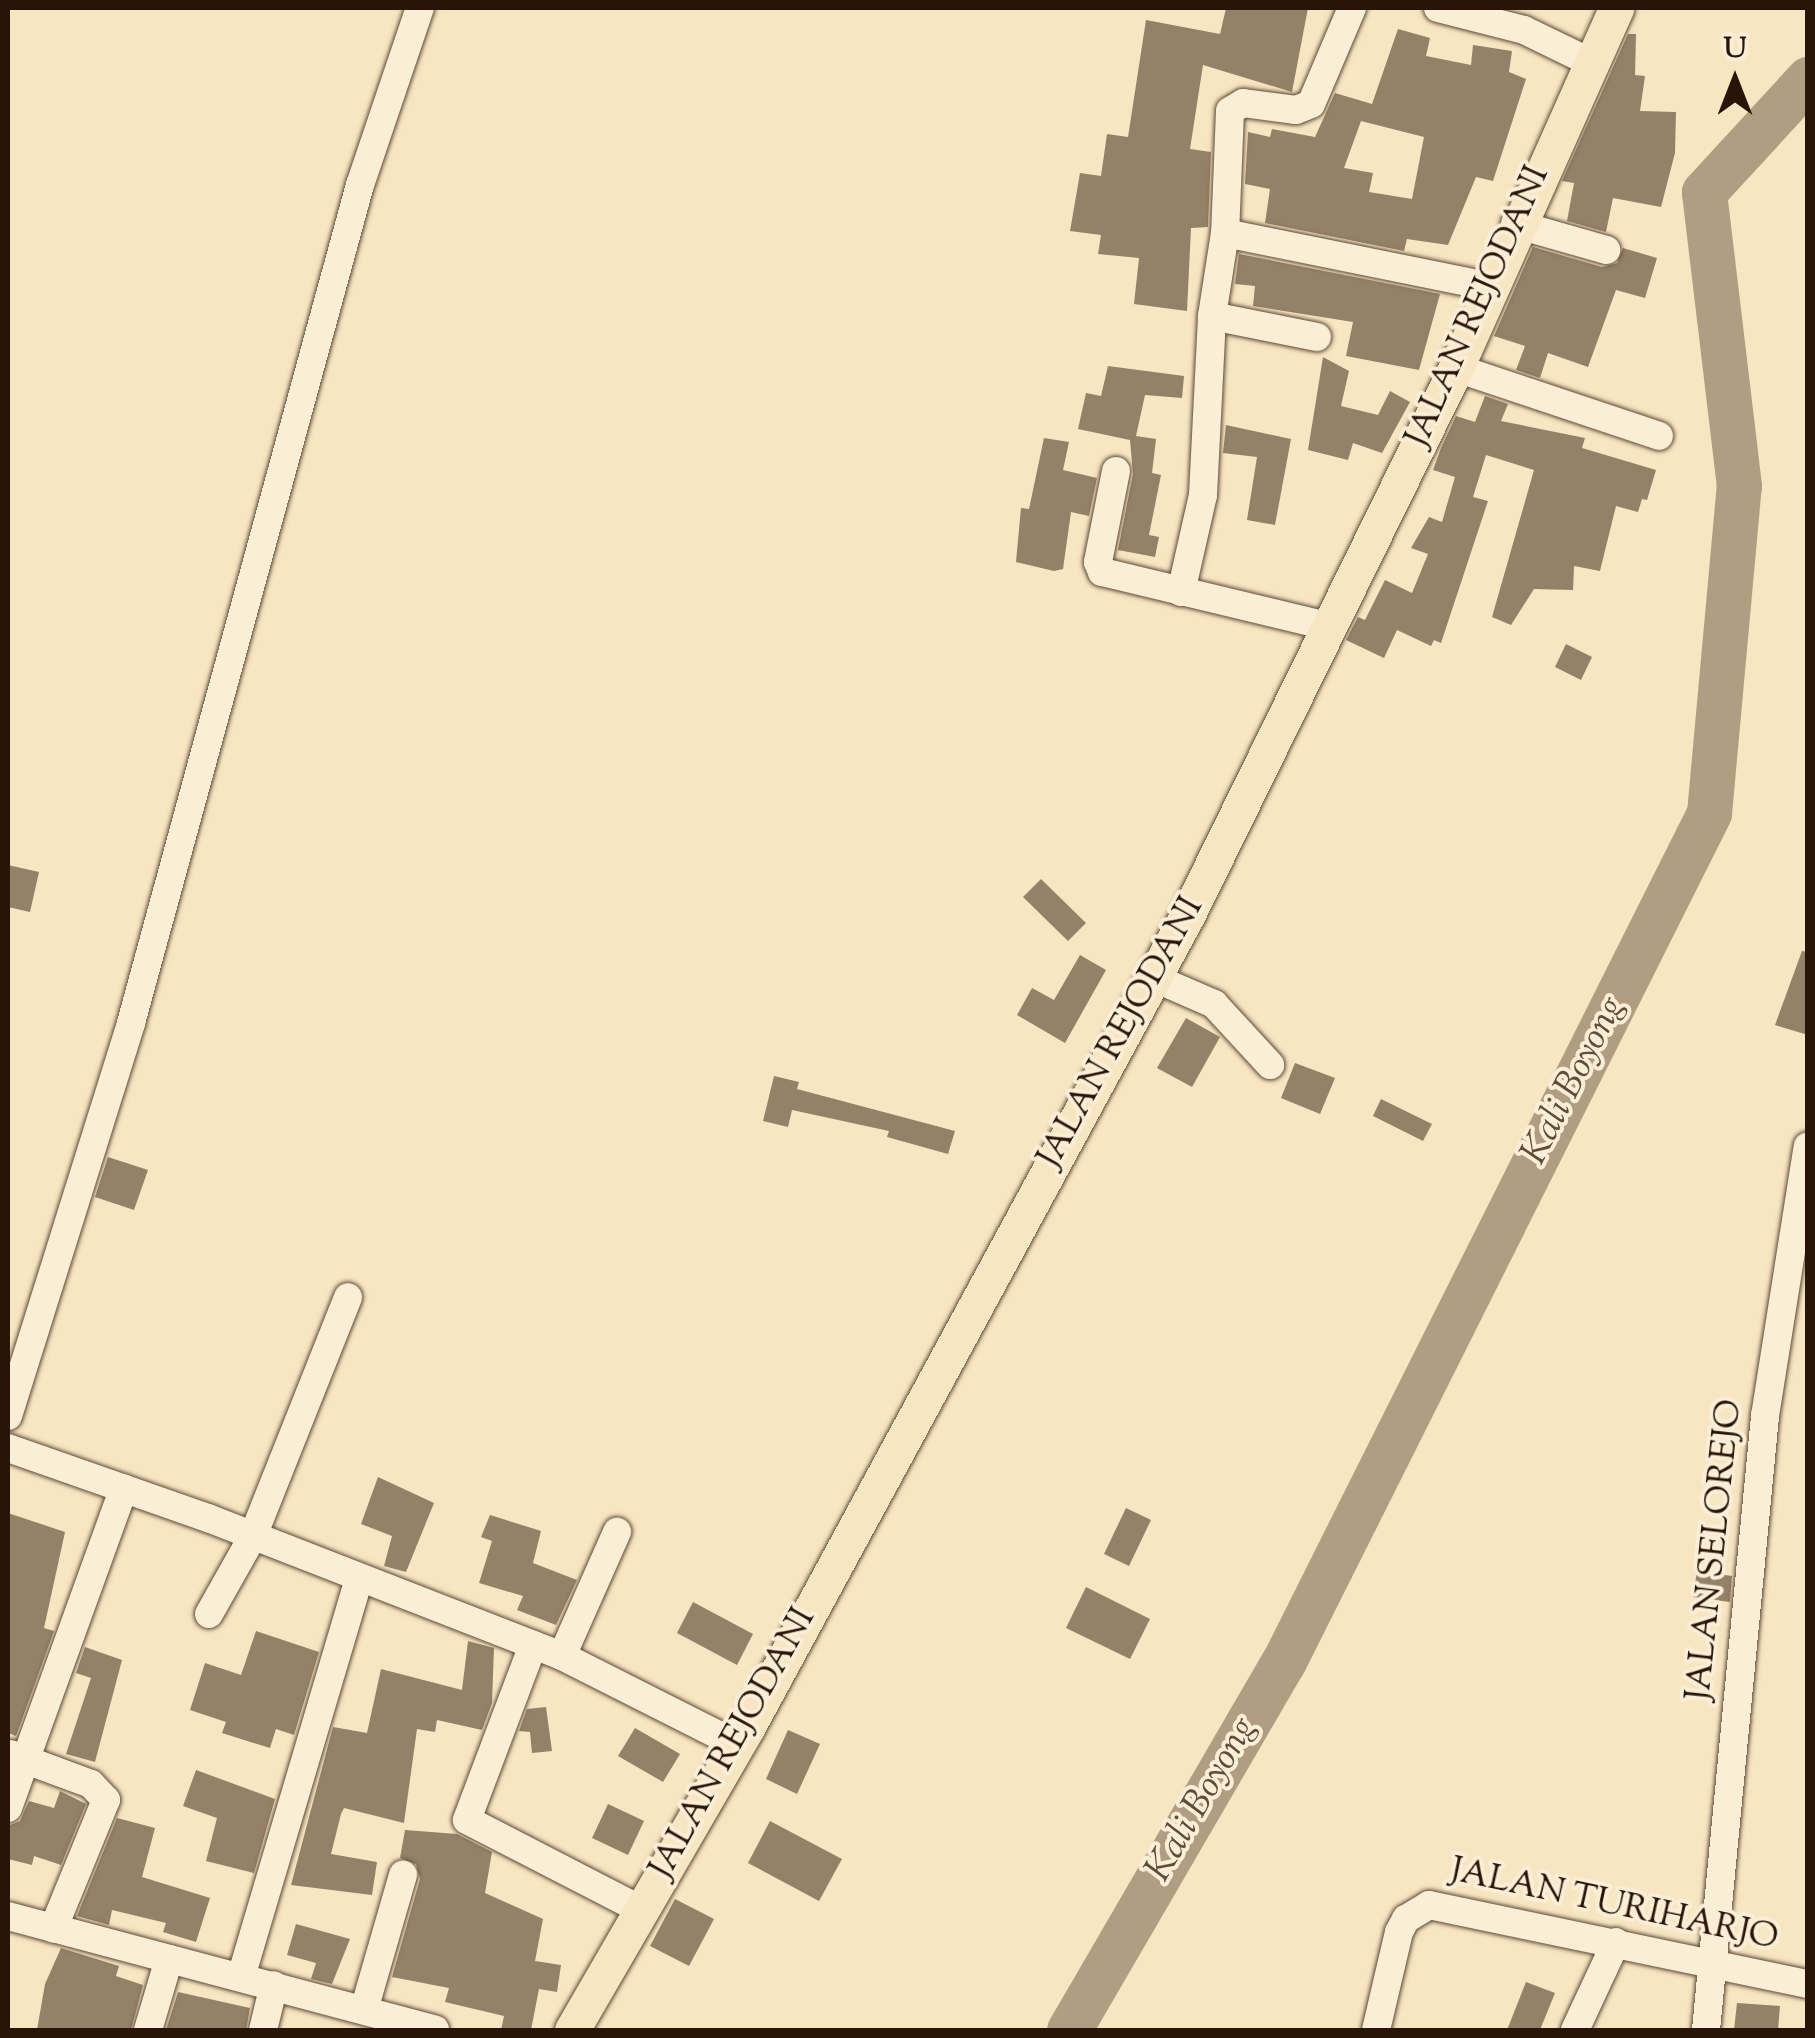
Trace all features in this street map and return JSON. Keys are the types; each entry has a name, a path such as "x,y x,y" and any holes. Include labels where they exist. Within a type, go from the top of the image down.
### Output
{"main road":[{"name":"JALAN REJODANI","path":"572,2030 736,1744 1188,914 1456,368 1494,287 1515,224 1616,8"}],"street":[{"path":"8,1416 131,1023 360,185 420,8"},
{"path":"1182,592 1203,494 1212,316 1225,233 1230,111 1243,103 1296,110 1311,104 1352,8"},
{"path":"1438,8 1524,30 1590,62"},
{"path":"1515,224 1606,250"},
{"path":"1225,233 1494,287"},
{"path":"1212,316 1316,337"},
{"path":"1456,368 1660,436"},
{"path":"1116,471 1098,568 1328,626"},
{"path":"1160,965 1224,1012 1270,1066"},
{"name":"JALAN SELOREJO","path":"1706,2030 1765,1416 1808,1146"},
{"path":"209,1614 253,1536 348,1297"},
{"path":"8,1448 253,1536 562,1656 736,1744"},
{"path":"8,1808 16,1756 124,1488"},
{"path":"562,1656 618,1532"},
{"path":"242,1976 359,1578"},
{"path":"533,1645 467,1820 641,1910"},
{"path":"16,1756 91,1784 106,1800 53,1930"},
{"path":"364,2010 403,1875"},
{"name":"JALAN TURIHARJO","path":"1376,2030 1399,1932 1406,1919 1428,1905 1808,1984"},
{"path":"8,1916 436,2030"},
{"path":"1575,2030 1616,1942"},
{"path":"148,2030 169,1959"},
{"path":"263,2030 274,1986"}],"building":[{"path":"1226,8 1308,8 1292,92 1203,65 1190,149 1211,152 1208,227 1191,228 1187,311 1134,304 1139,258 1098,254 1101,235 1070,231 1080,173 1101,176 1107,134 1128,137 1146,20 1220,34"},
{"path":"1398,29 1430,38 1426,56 1471,65 1473,45 1512,51 1509,72 1526,79 1493,181 1476,177 1448,245 1407,239 1404,251 1265,223 1270,189 1245,184 1248,132 1270,137 1272,129 1315,137 1335,93 1372,104","holes":["1361,121 1424,137 1412,199 1369,192 1373,173 1344,168"]},
{"path":"1628,34 1636,34 1635,75 1645,76 1640,111 1676,112 1675,153 1661,207 1613,198 1606,232 1567,221 1574,183 1562,181"},
{"path":"1533,247 1602,267 1617,263 1623,248 1657,258 1645,298 1616,290 1588,367 1548,353 1540,378 1516,370 1525,346 1494,336"},
{"path":"1239,254 1440,294 1419,370 1346,356 1353,322 1253,306 1255,286 1235,284"},
{"path":"1323,357 1349,371 1341,406 1378,415 1390,391 1410,402 1382,453 1353,443 1348,460 1308,450"},
{"path":"1108,366 1184,376 1182,398 1145,395 1136,436 1156,439 1152,473 1161,475 1149,535 1159,537 1155,557 1118,550 1133,474 1130,440 1078,429 1086,393 1101,396"},
{"path":"1485,396 1508,404 1501,421 1585,438 1582,448 1656,470 1647,500 1642,499 1638,512 1616,506 1600,571 1574,566 1573,590 1534,589 1511,625 1492,617 1534,470 1486,455 1473,497 1488,501 1441,643 1434,640 1431,646 1397,630 1384,658 1346,640 1358,617 1365,620 1385,580 1412,593 1428,554 1411,548 1429,517 1442,522 1455,477 1433,470 1441,448 1456,416 1475,422"},
{"path":"1226,425 1291,439 1275,525 1247,520 1257,457 1223,453"},
{"path":"1044,438 1069,442 1063,470 1097,478 1089,516 1071,512 1063,569 1054,571 1016,562 1021,508 1029,509"},
{"path":"1566,644 1592,657 1581,680 1555,667"},
{"path":"8,865 39,872 30,912 8,907"},
{"path":"1041,879 1086,923 1068,941 1023,897"},
{"path":"1802,951 1808,952 1808,1035 1775,1025"},
{"path":"1080,955 1106,970 1065,1043 1017,1015 1032,988 1054,1000"},
{"path":"1186,1018 1220,1037 1192,1087 1157,1068"},
{"path":"1295,1063 1335,1078 1320,1114 1281,1098"},
{"path":"774,1076 799,1082 797,1089 955,1131 948,1154 887,1137 889,1131 792,1110 788,1127 763,1121"},
{"path":"1381,1099 1432,1124 1423,1141 1373,1116"},
{"path":"108,1157 148,1170 134,1210 95,1197"},
{"path":"378,1477 434,1503 406,1572 384,1566 392,1536 361,1524"},
{"path":"1126,1508 1151,1520 1129,1566 1104,1554"},
{"path":"8,1513 65,1532 44,1628 54,1631 16,1736 8,1733"},
{"path":"490,1515 541,1531 533,1563 577,1580 556,1625 517,1610 523,1596 479,1583 492,1541 481,1537"},
{"path":"1697,1571 1732,1576 1730,1602 1693,1597"},
{"path":"1086,1587 1150,1619 1130,1659 1066,1628"},
{"path":"693,1602 753,1634 737,1665 677,1633"},
{"path":"256,1631 319,1652 294,1735 276,1729 270,1748 222,1733 226,1722 190,1710 205,1663 241,1675"},
{"path":"468,1641 494,1648 492,1703 482,1730 437,1720 435,1732 417,1729 404,1823 344,1808 341,1814 331,1854 377,1862 372,1895 291,1885 333,1727 367,1733 381,1669 462,1690"},
{"path":"85,1647 122,1660 95,1762 66,1754 91,1678 76,1673"},
{"path":"546,1707 552,1751 532,1753 530,1732 519,1731 527,1709"},
{"path":"635,1728 680,1754 663,1782 618,1756"},
{"path":"788,1730 820,1744 797,1794 766,1779"},
{"path":"196,1770 275,1799 254,1873 206,1861 217,1818 183,1806"},
{"path":"60,1791 86,1804 61,1865 34,1856 32,1865 8,1859 10,1825 20,1821 29,1801 54,1808"},
{"path":"608,1804 644,1821 628,1855 592,1838"},
{"path":"117,1818 155,1828 142,1877 210,1898 196,1942 163,1932 166,1923 112,1910 109,1925 77,1916"},
{"path":"770,1821 842,1859 819,1901 748,1863"},
{"path":"405,1830 457,1834 492,1852 485,1893 543,1919 535,1961 561,1965 557,1992 539,1989 531,2030 501,2030 504,2016 445,2002 449,1988 392,1977 420,1879 416,1864 400,1858"},
{"path":"675,1899 714,1919 689,1966 650,1946"},
{"path":"296,1924 350,1939 332,1984 311,1979 316,1963 287,1955"},
{"path":"61,1948 119,1966 116,1976 143,1985 131,2030 37,2030 45,1984"},
{"path":"1526,1982 1555,1993 1540,2030 1507,2030"},
{"path":"178,1992 250,2008 246,2030 166,2030"},
{"path":"1737,2003 1780,2006 1778,2030 1734,2030"}],"waterway":[{"name":"Kali Boyong","path":"1069,2030 1283,1663 1709,813 1739,486 1704,192 1808,79"}]}
